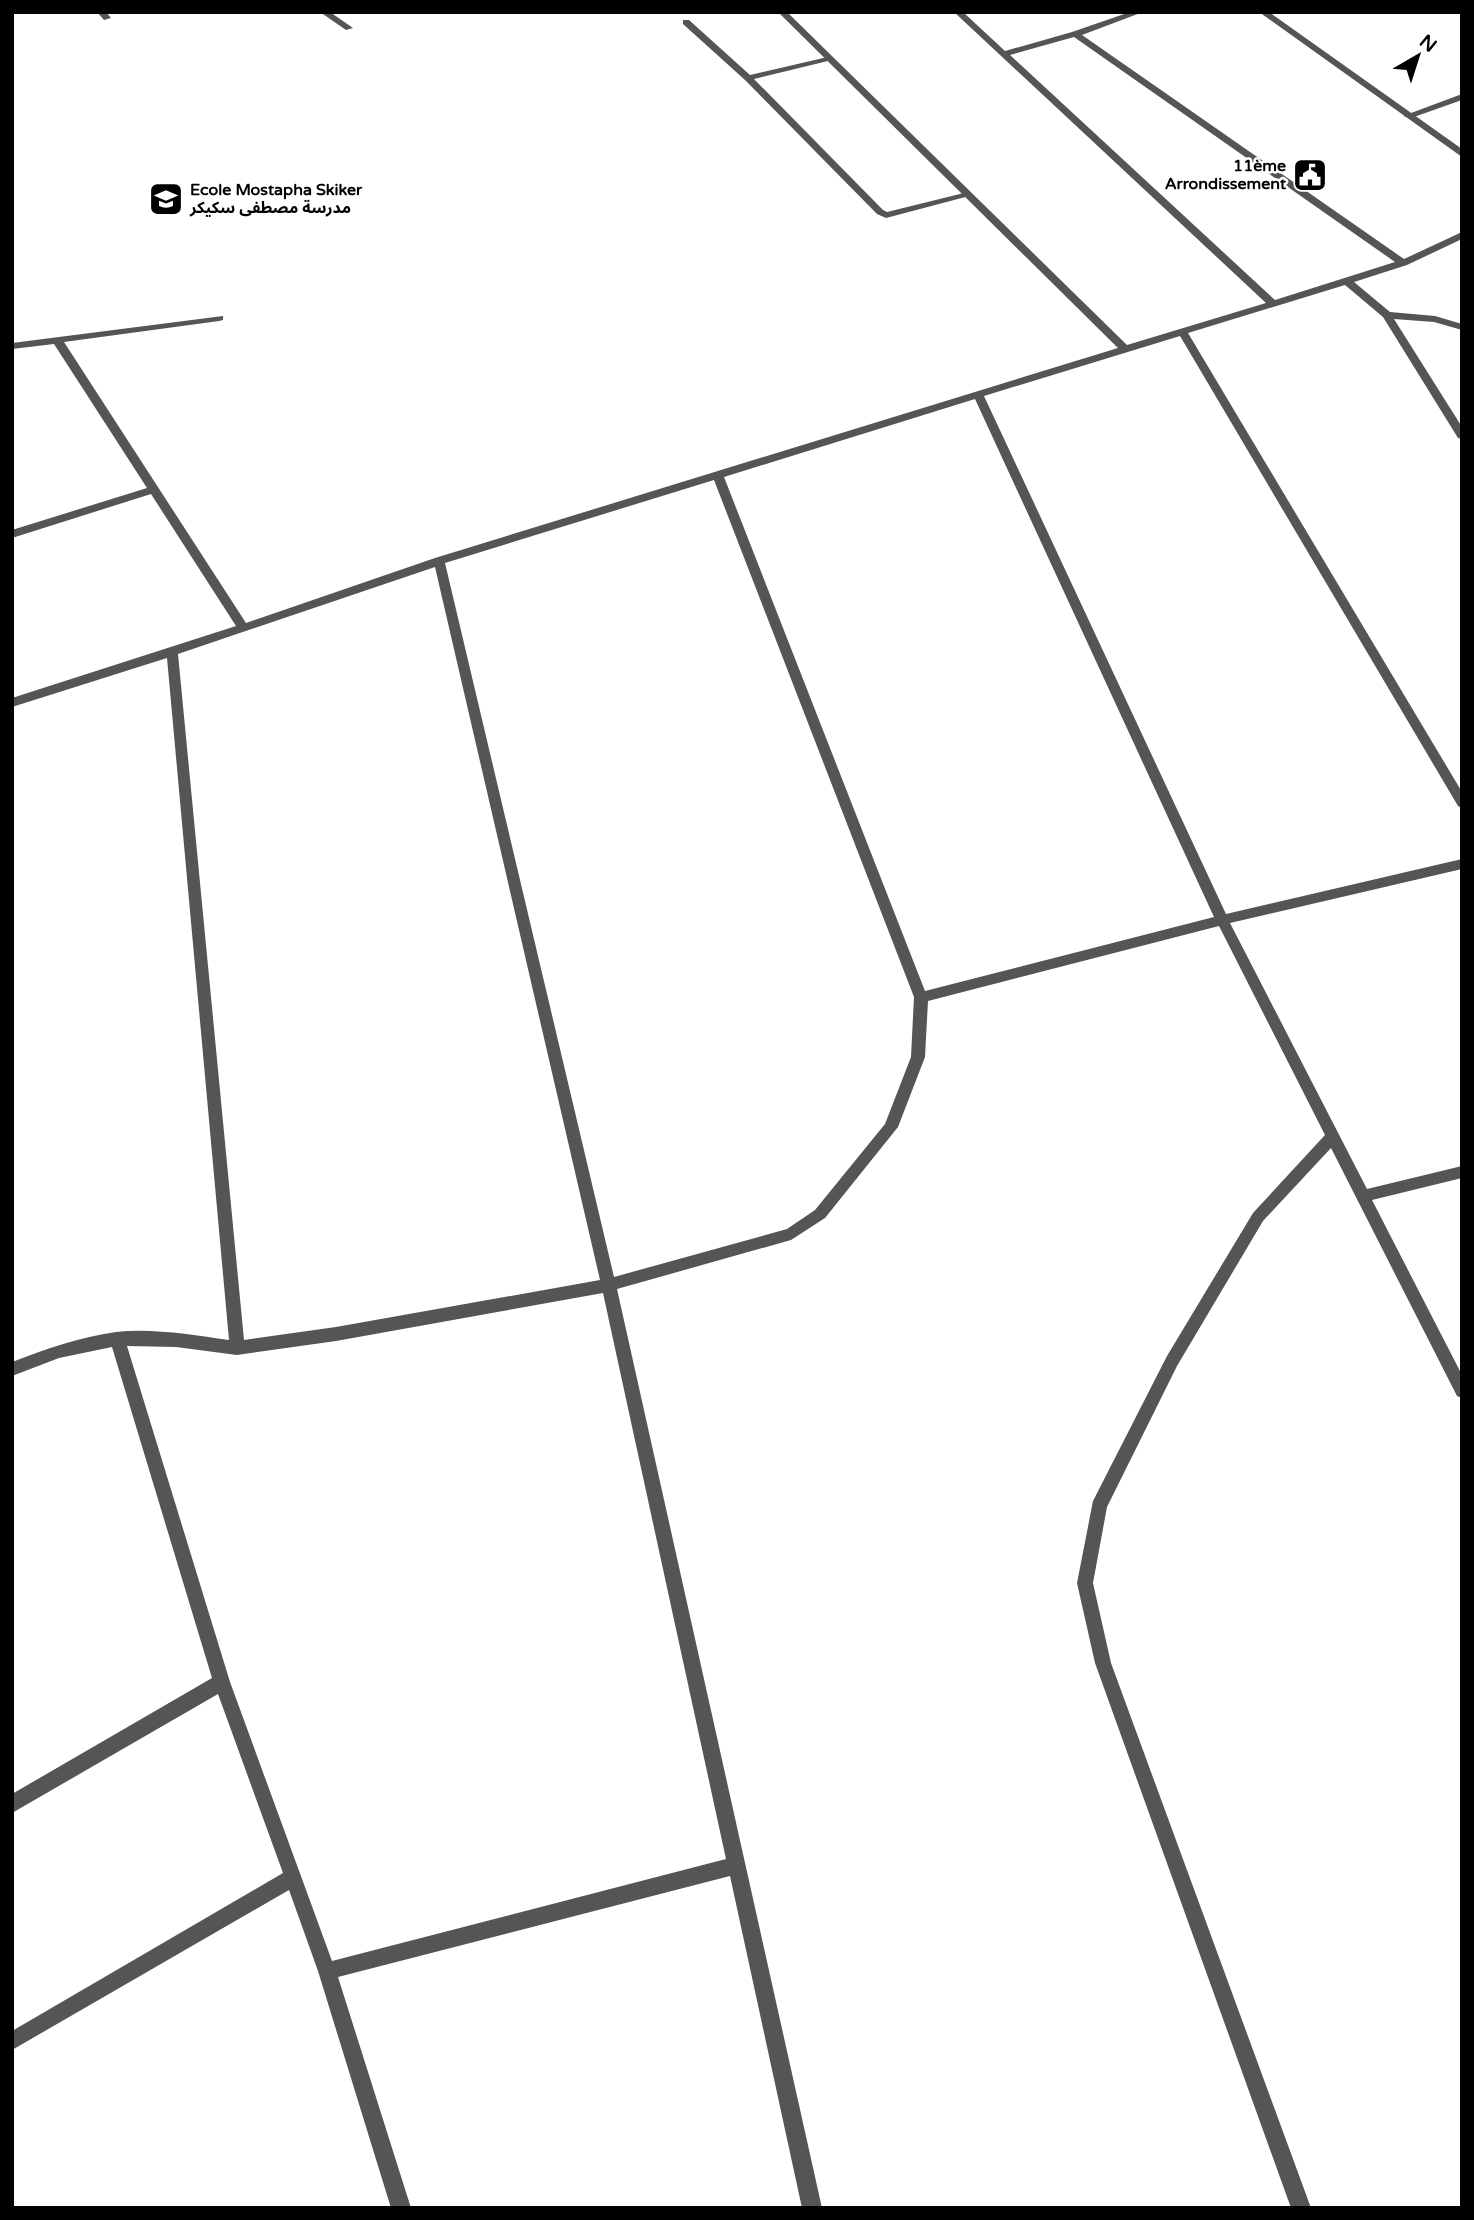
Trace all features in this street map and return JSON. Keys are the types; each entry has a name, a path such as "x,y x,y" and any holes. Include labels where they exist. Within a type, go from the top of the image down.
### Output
{"street":[{"path":"324,12 349,28"},
{"path":"782,12 1125,349"},
{"path":"958,12 1272,303"},
{"path":"1004,54 1139,12"},
{"path":"1263,12 1462,154"},
{"path":"686,22 748,78 886,215 968,195"},
{"path":"1075,34 1403,263"},
{"path":"748,78 829,58"},
{"path":"1408,116 1462,97"},
{"path":"12,703 439,561 1403,263 1462,236"},
{"path":"1347,281 1387,315 1462,436"},
{"path":"1387,315 1436,319 1462,327"},
{"path":"12,346 219,318"},
{"path":"1182,331 1462,803"},
{"path":"57,340 243,628"},
{"path":"978,396 1222,920 1462,1391"},
{"path":"12,1368 59,1350 117,1339 176,1340 237,1348 336,1334 609,1285 791,1234 820,1214 847,1183 891,1127 918,1057 921,997 718,475"},
{"path":"12,534 153,490"},
{"path":"439,561 609,1285 734,1866 812,2208"},
{"path":"172,652 237,1348"},
{"path":"921,997 1222,920 1462,864"},
{"path":"1301,2208 1103,1663 1085,1583 1099,1506 1172,1361 1258,1217 1333,1136"},
{"path":"1364,1196 1462,1172"},
{"path":"117,1339 222,1682 327,1971 401,2208"},
{"path":"12,1804 222,1682"},
{"path":"327,1971 734,1866"},
{"path":"12,2041 293,1877"}],"place":[{"name":"11ème Arrondissement","path":"1310,175"},
{"name":"Ecole Mostapha Skiker مدرسة مصطفى سكيكر","path":"166,199"}]}
